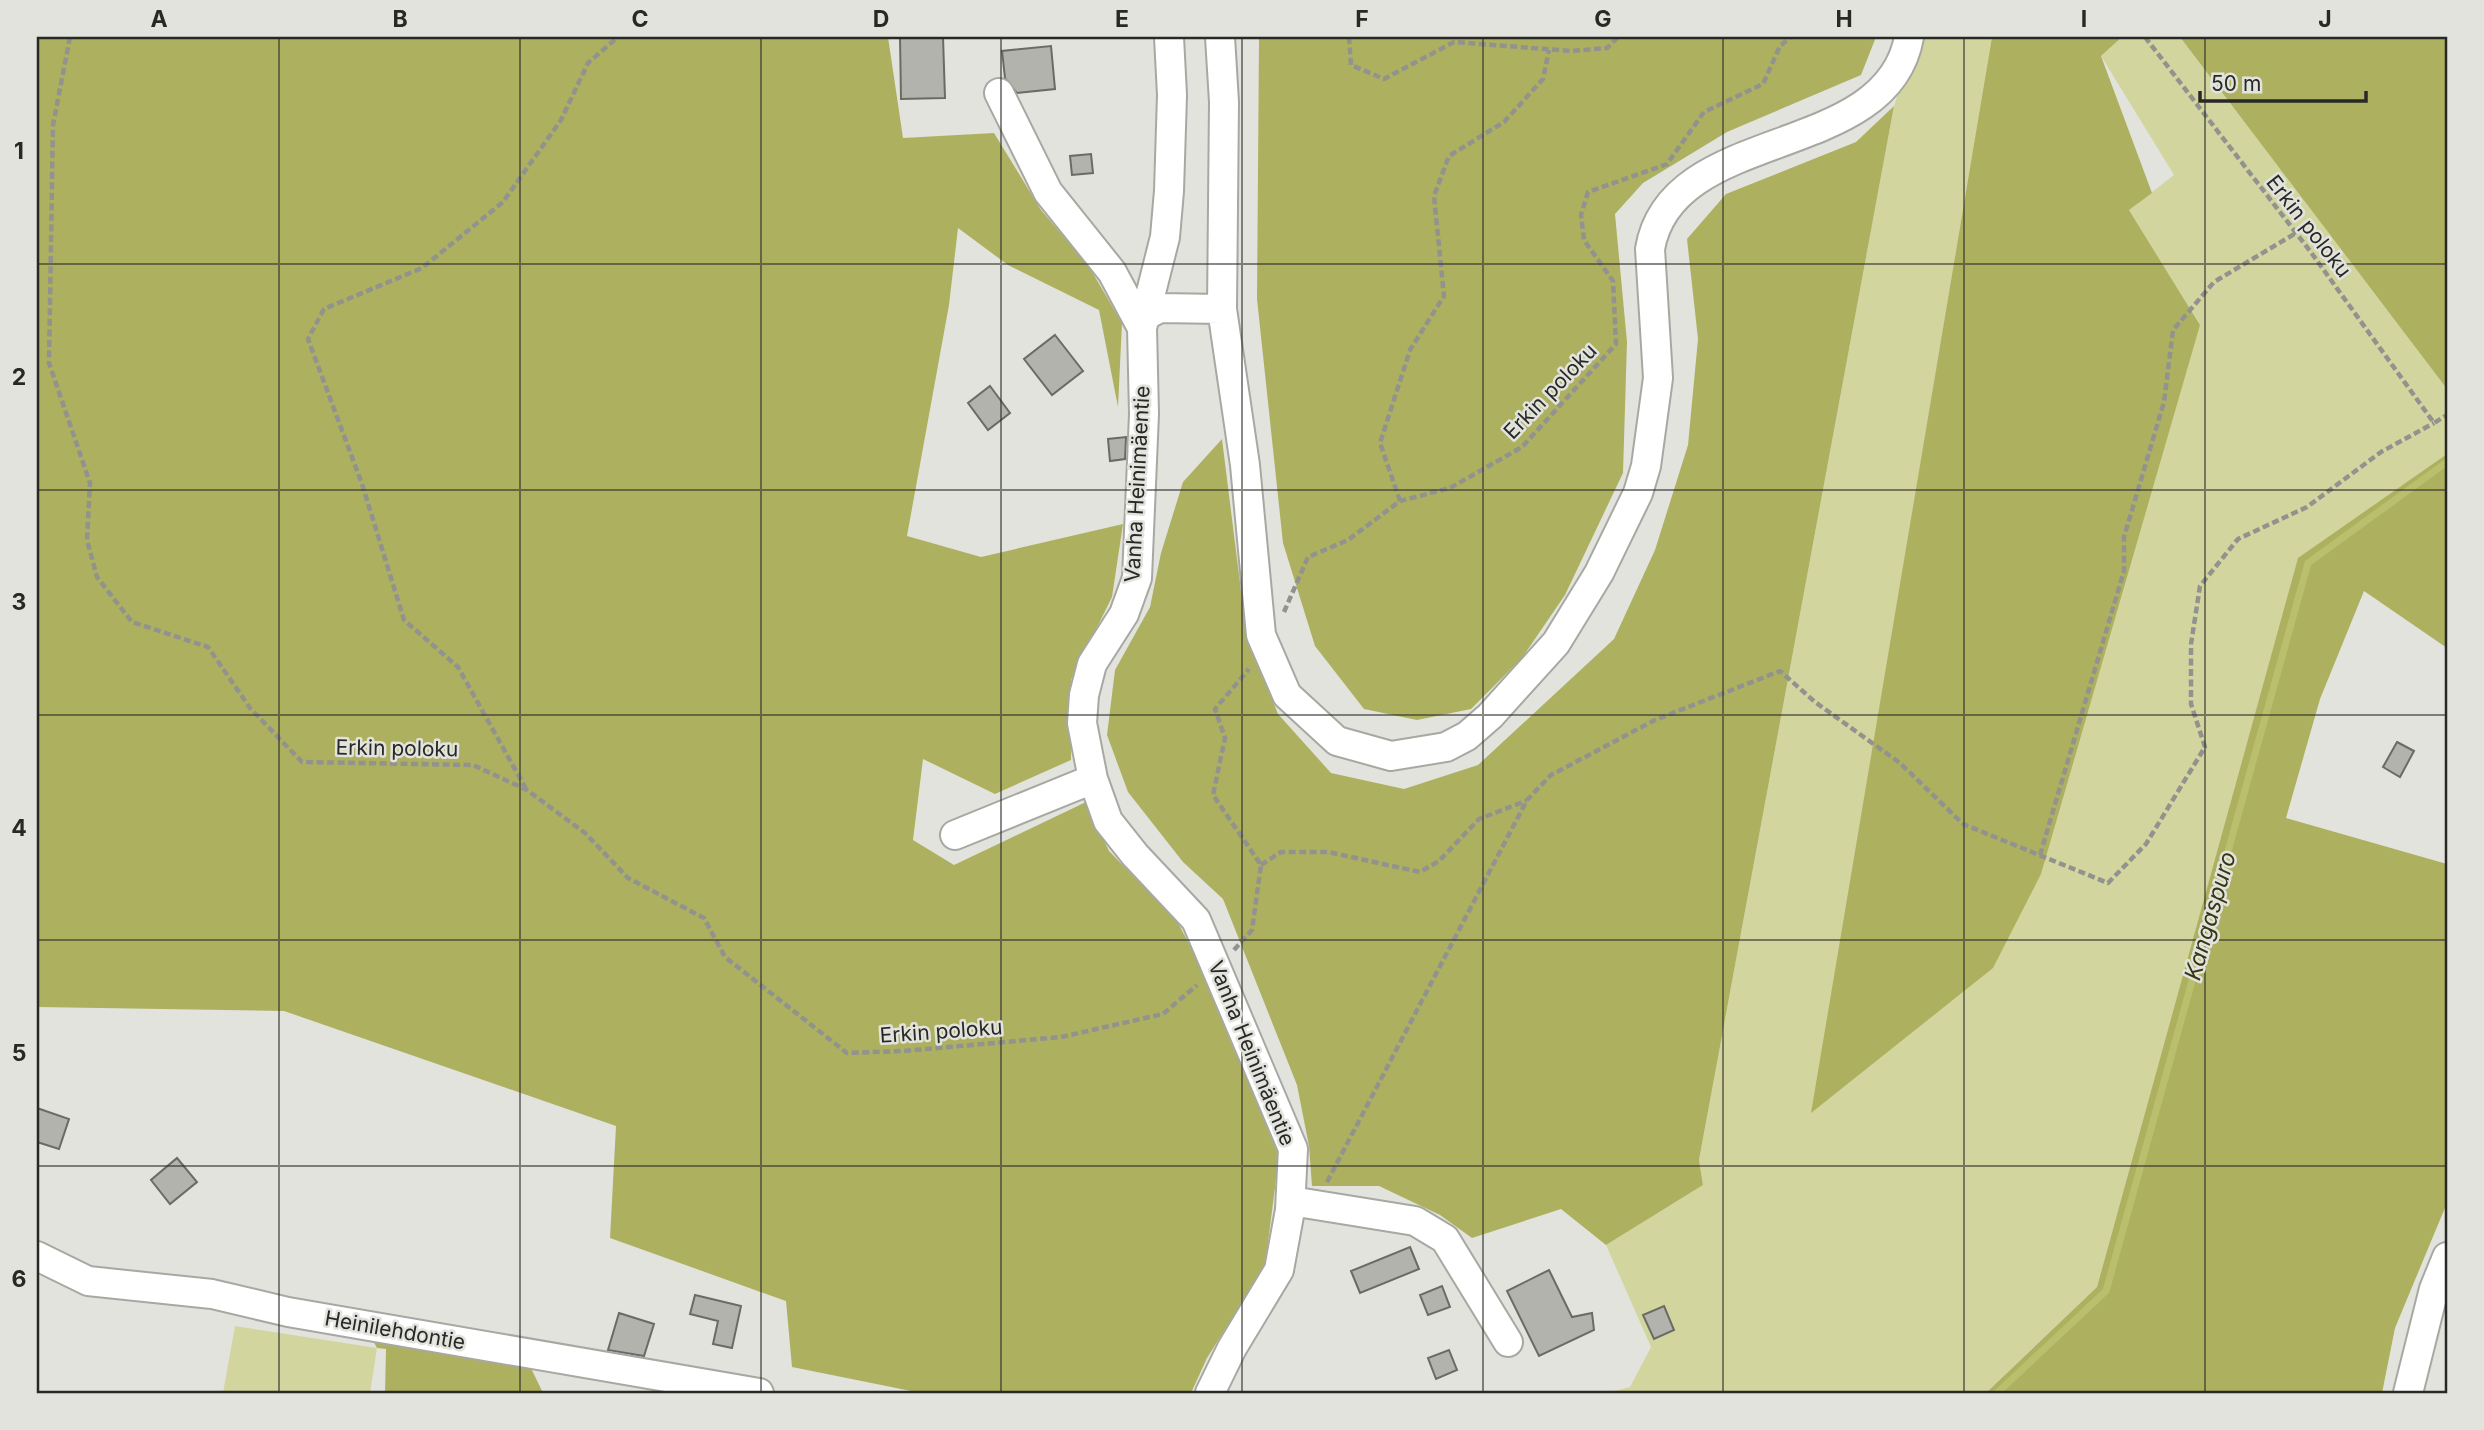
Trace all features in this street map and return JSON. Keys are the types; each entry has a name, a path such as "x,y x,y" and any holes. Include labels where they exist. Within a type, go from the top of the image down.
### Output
{"street":[{"name":"Vanha Heinimäentie","path":"1169,37 1172,95 1165,237 1143,322 1144,414 1137,578 1124,614 1092,664 1084,695 1083,723 1093,779 1108,821 1135,855 1196,920 1219,967 1293,1149 1303,1203 1279,1270 1232,1349 1210,1393"},
{"path":"1220,37 1224,102 1222,309 1245,465 1261,635 1287,695 1337,741 1391,756 1446,747 1467,736 1490,716 1556,643 1599,573 1638,492 1652,435 1658,379 1650,249 1653,230 1662,213 1693,184 1734,160 1836,120 1867,103 1893,79 1909,37"},
{"path":"999,93 1048,192 1112,272 1143,322 1160,309 1222,309"},
{"path":"956,835 1093,779"},
{"path":"1303,1203 1415,1220 1445,1239 1508,1342"},
{"name":"Heinilehdontie","path":"37,1256 88,1281 212,1294 288,1312 759,1393"},
{"path":"2408,1393 2434,1289 2447,1257"}],"path":[{"name":"Erkin poloku","path":"70,37 54,125 49,363 90,483 87,540 97,577 132,622 208,647 250,708 302,762 473,765 527,790 586,833 628,878 704,918 725,957 847,1053 904,1052 1061,1037 1099,1029 1163,1014 1219,967 1252,930 1261,864 1213,795 1225,738 1215,709 1268,651 1308,557 1348,540 1400,501 1450,488 1522,447 1616,344 1613,281 1584,240 1581,215 1588,192 1667,164 1704,112 1763,84 1780,46 1791,37"},
{"path":"527,790 458,667 404,620 362,484 308,340 324,309 422,268 503,202 561,120 588,63 618,37"},
{"path":"1349,37 1351,65 1384,79 1454,41 1549,50 1607,48 1618,37"},
{"name":"Erkin poloku","path":"2146,37 2296,233 2434,424"},
{"path":"1400,501 1380,443 1410,350 1444,296 1434,195 1449,156 1504,122 1542,79 1549,50"},
{"path":"2040,855 2124,571 2124,537 2164,402 2173,330 2214,282 2296,233"},
{"path":"1303,1203 1527,800 1551,775 1655,720 1780,671 1815,702 1900,763 1963,824 2108,883 2146,844 2205,747 2191,704 2191,644 2200,586 2238,539 2307,507 2381,452 2447,415"},
{"path":"1261,864 1281,852 1328,852 1420,872 1439,861 1479,819 1527,800"}],"green space":[{"path":"37,37 888,37 903,138 994,133 1041,210 1088,265 1122,323 1118,407 1099,310 1008,265 958,228 949,305 907,536 981,557 1123,524 1112,597 1071,680 1071,760 995,794 923,759 913,840 954,865 1086,802 1109,851 1177,921 1198,961 1279,1156 1265,1266 1207,1358 1191,1393 921,1393 792,1367 786,1301 610,1238 616,1126 284,1011 37,1007"},
{"path":"1259,37 1876,37 1861,75 1727,132 1643,183 1615,214 1627,342 1623,473 1565,595 1522,658 1471,709 1417,720 1364,709 1315,646 1283,543 1257,299"},
{"path":"1917,37 1992,37 1812,1112 2200,325 2129,210 2174,175 2101,56 2122,37 2180,37 2447,389 2447,454 2298,559 2097,1287 1986,1393 1607,1393 1630,1387 1651,1347 1606,1245 1703,1185 1699,1160 1894,106"},
{"path":"1992,37 2122,37 2101,56 2152,193 2129,210 2200,325 2041,874 1993,968 1811,1113"},
{"path":"2180,37 2447,37 2447,389"},
{"path":"1894,106 1699,1160 1703,1185 1606,1245 1561,1209 1472,1238 1440,1215 1379,1186 1312,1186 1309,1146 1297,1085 1223,899 1183,862 1128,792 1107,735 1115,670 1150,607 1161,553 1183,482 1222,439 1246,631 1278,714 1331,773 1404,789 1478,765 1614,639 1655,550 1688,445 1698,339 1687,239 1726,194 1856,142"},
{"path":"2447,454 2447,648 2364,591 2320,699 2286,818 2447,864 2447,1203 2395,1328 2382,1393 1986,1393 2097,1287 2298,558"},
{"path":"235,1326 377,1348 370,1393 223,1393"},
{"path":"370,1335 529,1364 543,1393 385,1393 386,1349 377,1348"}],"building":[{"path":"900,37 943,37 945,98 901,99"},
{"path":"1051,46 1055,89 1017,93 1005,78 1002,51"},
{"path":"1091,154 1093,173 1072,175 1070,156"},
{"path":"1055,335 1083,371 1052,395 1024,359"},
{"path":"990,386 1010,413 988,430 968,403"},
{"path":"1126,437 1125,459 1110,461 1108,439"},
{"path":"2397,742 2414,751 2400,777 2383,767"},
{"path":"37,1108 69,1119 59,1149 37,1142"},
{"path":"177,1158 197,1182 170,1204 151,1180"},
{"path":"1410,1247 1419,1269 1360,1293 1351,1271"},
{"path":"1549,1270 1572,1317 1592,1313 1594,1330 1539,1356 1507,1291"},
{"path":"1442,1286 1450,1307 1428,1315 1420,1295"},
{"path":"695,1295 741,1306 732,1348 713,1344 718,1321 690,1314"},
{"path":"1664,1306 1674,1330 1654,1339 1643,1315"},
{"path":"619,1313 654,1324 644,1356 608,1350"},
{"path":"1449,1350 1457,1370 1436,1379 1428,1358"}],"waterway":[{"name":"Kangaspuro","path":"1997,1393 2106,1291 2308,563 2447,462"}]}
